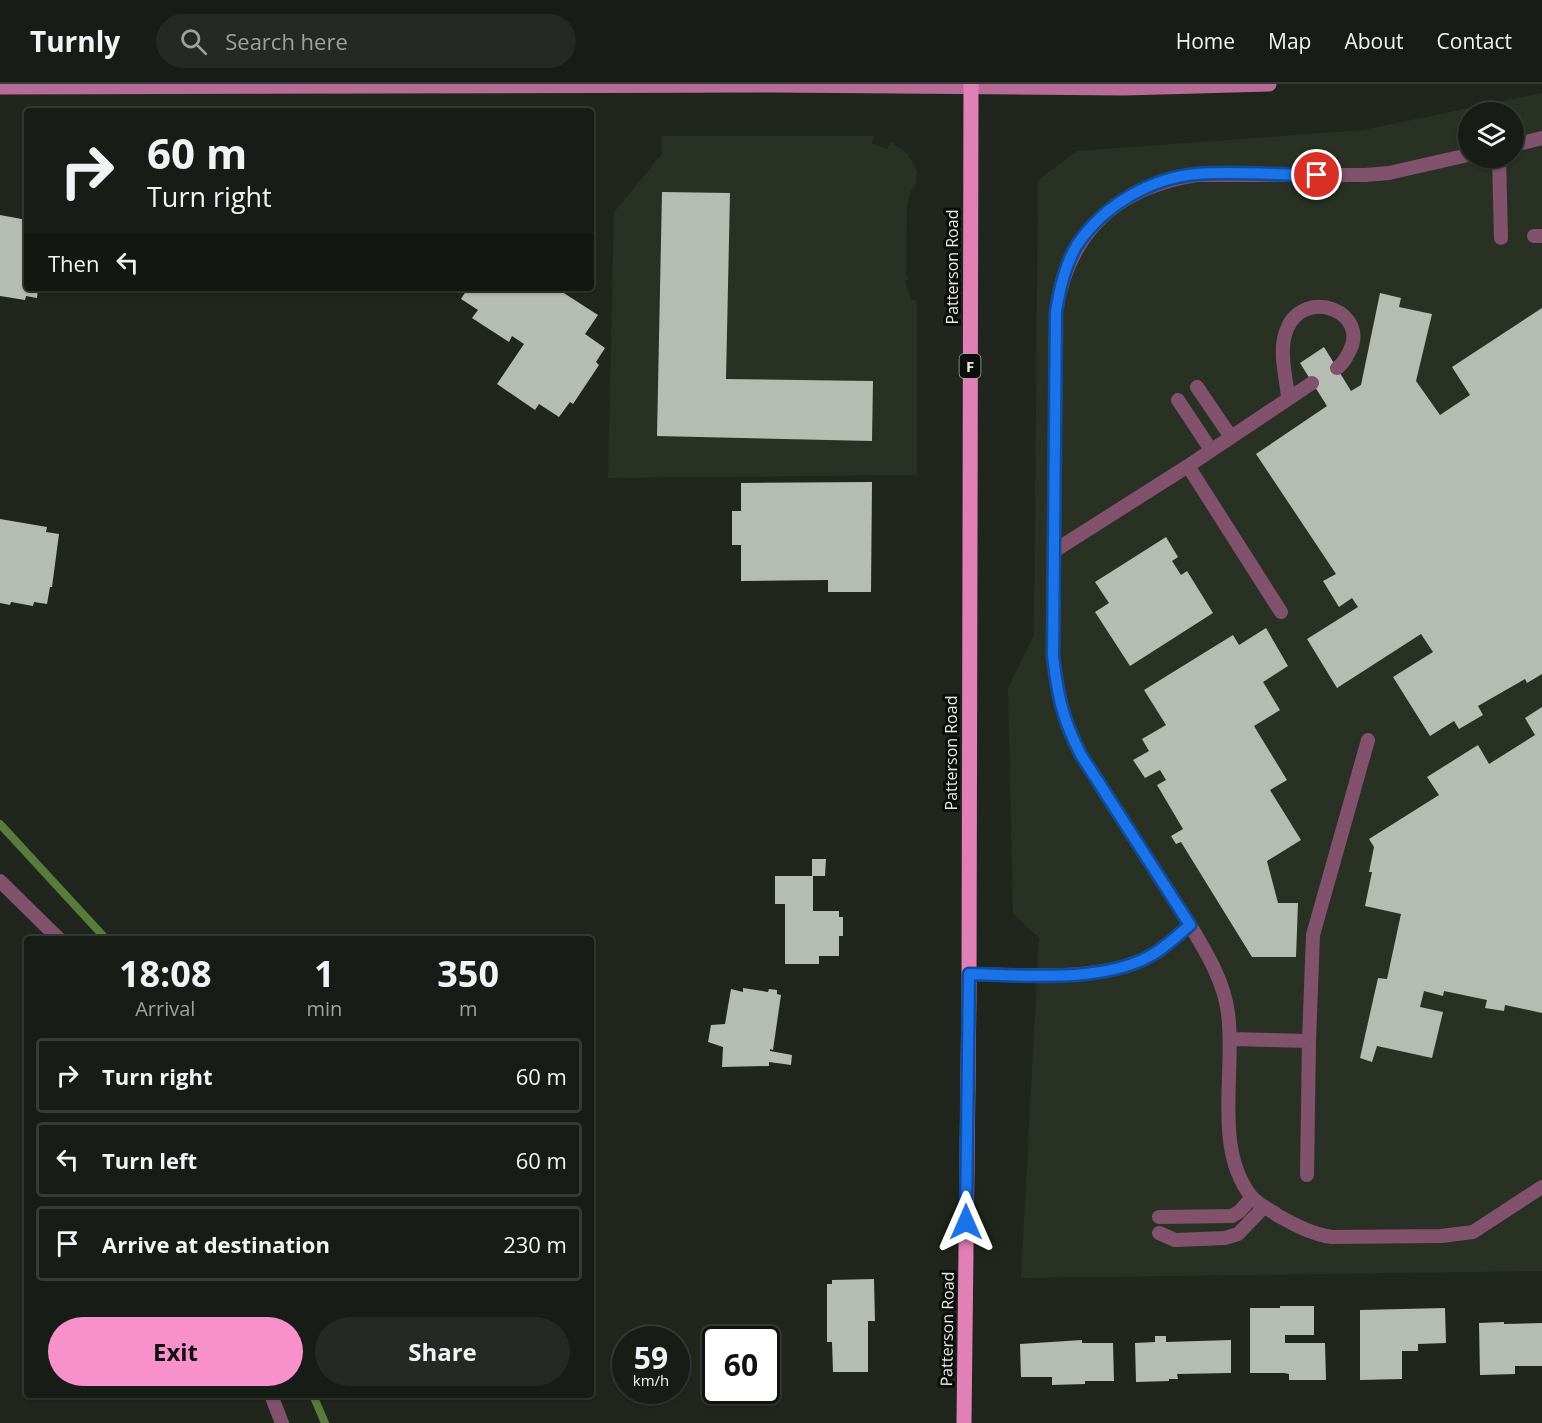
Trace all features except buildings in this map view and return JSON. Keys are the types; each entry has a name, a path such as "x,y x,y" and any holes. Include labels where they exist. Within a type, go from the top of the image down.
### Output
{"main road":[{"path":"7,86 971,85 1124,88 1269,84"},
{"name":"Patterson Road","path":"963,1423 969,974 971,85"}],"lane":[{"path":"1524,142 1542,138"},
{"path":"1458,157 1389,173 1365,175 1197,174 1171,178 1124,199 1105,214 1077,246 1060,287 1056,311 1053,656 1058,697 1067,727 1081,755 1208,954 1222,987 1228,1012 1230,1039 1231,1149 1238,1170 1252,1197 1264,1207 1317,1235 1332,1237 1457,1236 1473,1232 1542,1187"},
{"path":"1499,168 1502,238"},
{"path":"1288,398 1283,346 1287,329 1294,317 1310,308 1323,306 1339,310 1348,320 1353,347 1342,365 1337,368"},
{"path":"1054,551 1188,466 1312,383"},
{"path":"1197,387 1231,437"},
{"path":"1178,400 1211,450"},
{"path":"1188,466 1281,612"},
{"path":"1307,1175 1309,1041 1314,935 1368,740"},
{"path":"0,881 56,936"},
{"path":"969,974 1067,974 1112,971 1151,956 1190,925"},
{"path":"1230,1039 1309,1041"},
{"path":"1159,1217 1232,1216 1240,1211 1252,1197"},
{"path":"1159,1233 1175,1240 1225,1239 1238,1234 1264,1207"},
{"path":"272,1398 282,1423"}],"shaded area":[{"path":"1542,93 1542,1271 1021,1278 1039,938 1013,914 1008,688 1034,635 1038,180 1077,151 1363,130 1458,110 1458,168 1524,168 1524,102 1498,102"},
{"path":"662,136 872,136 874,137 872,143 887,149 891,142 908,154 917,172 916,183 910,193 907,208 906,272 908,280 905,281 911,300 917,300 917,475 608,478 614,212 662,154"}],"waterway":[{"path":"0,824 103,936"},
{"path":"314,1398 325,1423"}],"route":[{"path":"966,1222 969,974 1067,974 1112,971 1151,956 1190,925 1081,755 1067,727 1058,697 1053,656 1056,311 1060,287 1068,263 1077,246 1105,214 1124,199 1171,178 1197,174 1317,175"}]}
